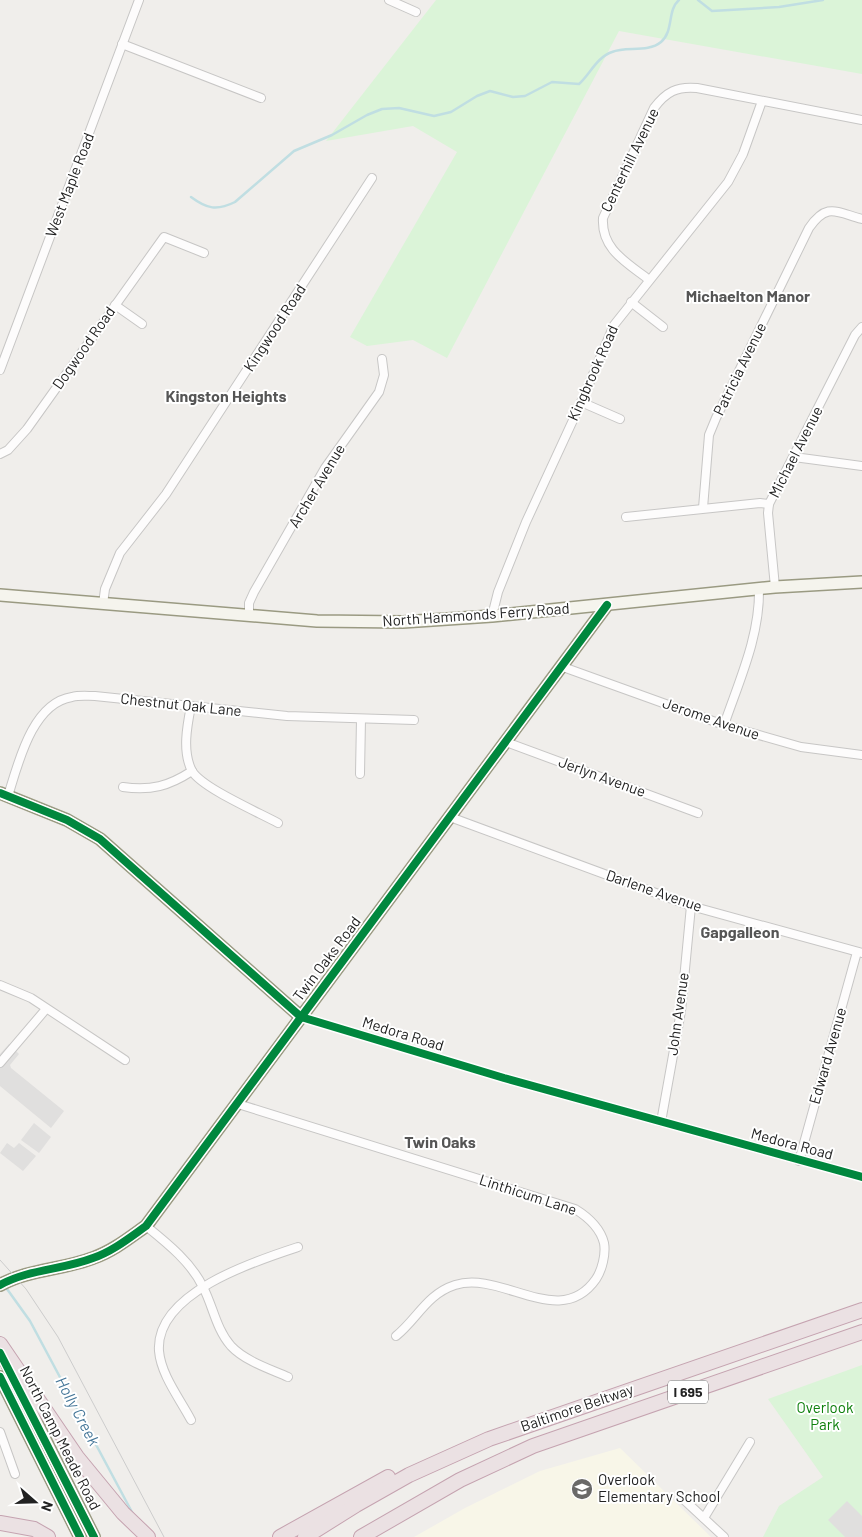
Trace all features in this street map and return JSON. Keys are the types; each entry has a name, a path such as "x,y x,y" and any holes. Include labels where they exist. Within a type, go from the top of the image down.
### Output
{"highway":[{"name":"Baltimore Beltway","path":"306,1537 356,1505 409,1476 489,1439 862,1310"},
{"name":"Baltimore Beltway","path":"362,1537 460,1480 533,1446 862,1332"},
{"path":"0,1344 77,1457 133,1523 148,1537"},
{"path":"280,1537 405,1468 529,1424"},
{"path":"0,1523 34,1529 48,1537"},
{"path":"366,1537 380,1525"}],"street":[{"name":"West Maple Road","path":"0,370 139,0"},
{"path":"389,0 416,12"},
{"path":"122,44 261,98"},
{"name":"Centerhill Avenue","path":"648,279 610,248 603,236 602,218 654,108 672,90 684,87 862,120"},
{"name":"Kingbrook Road","path":"492,616 498,592 526,522 614,325 648,279 728,182 743,154 762,101"},
{"name":"Kingwood Road","path":"103,604 106,589 120,552 166,494 372,178"},
{"name":"Patricia Avenue","path":"703,508 709,435 809,228 820,213 834,211 862,219"},
{"name":"Dogwood Road","path":"0,454 8,450 27,430 164,237 204,253"},
{"path":"632,302 663,327"},
{"path":"115,305 142,324"},
{"name":"Michael Avenue","path":"775,587 768,513 770,504 855,335 862,327"},
{"name":"Archer Avenue","path":"248,616 249,603 254,592 325,468 379,392 384,375 382,358"},
{"path":"581,402 620,419"},
{"path":"794,457 862,466"},
{"path":"626,517 703,508 760,503 770,504"},
{"name":"North Hammonds Ferry Road","path":"0,595 317,621 403,622 492,616 775,587 862,582"},
{"path":"724,725 753,640 759,605 759,589"},
{"name":"Twin Oaks Road","path":"0,1285 25,1274 93,1258 118,1246 146,1226 563,667 607,605"},
{"name":"Jerome Avenue","path":"563,667 724,725 801,746 862,755"},
{"name":"Chestnut Oak Lane","path":"4,794 30,734 38,721 58,703 71,697 95,696 287,716 414,720"},
{"path":"191,706 186,737 192,772 212,788 278,823"},
{"path":"360,774 361,719"},
{"name":"Jerlyn Avenue","path":"506,742 698,813"},
{"path":"124,787 150,789 162,787 192,772"},
{"name":"Medora Road","path":"4,794 67,820 100,839 301,1017 504,1078 862,1177"},
{"name":"Darlene Avenue","path":"450,817 691,906 860,953"},
{"name":"John Avenue","path":"661,1122 681,1011 691,906"},
{"name":"Edward Avenue","path":"799,1161 860,953"},
{"path":"0,985 31,998 125,1060"},
{"path":"0,1062 46,1009"},
{"name":"Linthicum Lane","path":"238,1104 576,1209 589,1217 600,1234 604,1254 602,1267 597,1278 582,1294 571,1299 550,1301 490,1283 477,1282 455,1285 433,1296 396,1336"},
{"path":"146,1226 196,1274 223,1337 232,1347 262,1365 288,1377"},
{"path":"191,1420 162,1364 159,1342 160,1332 172,1314 203,1287 247,1263 298,1247"},
{"name":"North Camp Meade Road","path":"0,1353 94,1537"},
{"name":"North Camp Meade Road","path":"0,1377 80,1537"},
{"path":"0,1432 15,1474"},
{"path":"704,1518 750,1442"},
{"path":"682,1497 724,1537"}],"shaded area":[{"path":"9,1044 19,1054 10,1065 11,1068 64,1111 51,1128 0,1086 0,1054"},
{"path":"34,1123 51,1137 39,1153 21,1140"},
{"path":"7,1143 14,1148 19,1143 36,1156 23,1171 0,1153"},
{"name":"Overlook Elementary School","path":"620,1448 711,1537 414,1537 465,1508 540,1471"},
{"path":"847,1501 862,1516 862,1537 845,1537 828,1520"}],"green space":[{"path":"436,0 862,0 862,74 619,31 447,358 413,340 367,346 350,337 457,152 413,126 326,141"},
{"name":"Overlook Park","path":"862,1365 862,1537 763,1537 779,1506 823,1477 768,1399"}],"waterway":[{"path":"191,197 202,204 217,208 235,202 294,151 332,135 367,115 382,109 399,108 434,116 451,112 477,96 490,91 513,97 525,96 552,82 579,84 607,54 624,49 650,47 661,42 668,32 673,9 679,0"},
{"path":"698,0 712,11 779,7 823,0"},
{"name":"Holly Creek","path":"7,1289 30,1321 133,1514"}],"tram line":[{"path":"0,1260 26,1289 58,1337 164,1537"}],"cycle path":[{"path":"0,1285 22,1276 81,1262 100,1255 121,1244 146,1226 607,605"},
{"path":"0,793 67,820 100,839 301,1017 504,1078 862,1177"},
{"path":"0,1353 94,1537"},
{"path":"0,1377 80,1537"}],"place":[{"name":"Overlook Elementary School","path":"582,1489"}],"district":[{"name":"Michaelton Manor","path":"748,296"},
{"name":"Kingston Heights","path":"226,396"},
{"name":"Gapgalleon","path":"740,932"},
{"name":"Twin Oaks","path":"440,1142"}]}
